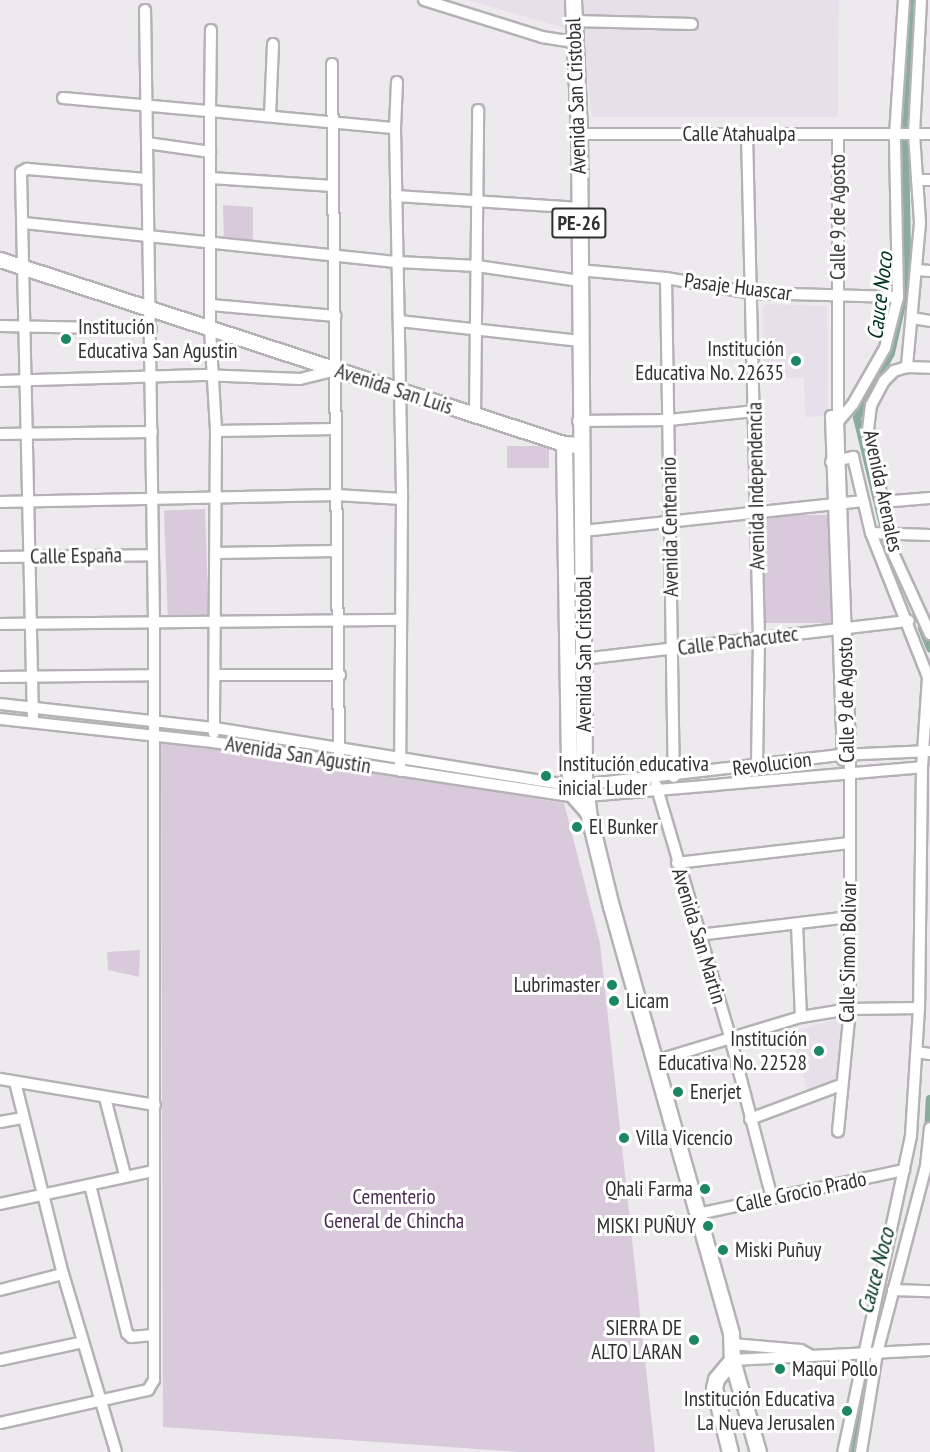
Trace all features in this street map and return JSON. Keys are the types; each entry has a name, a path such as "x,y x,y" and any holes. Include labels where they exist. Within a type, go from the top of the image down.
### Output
{"highway":[{"name":"Avenida San Cristobal","path":"573,0 579,134 580,341 578,421 571,445 583,531 584,659 576,794 698,1214 732,1344 732,1360"},
{"path":"571,445 566,559 566,661 576,794"},
{"path":"566,559 583,557"},
{"path":"730,1452 714,1388 716,1379 732,1360"},
{"name":"PE-26","path":"732,1360 758,1452"}],"main road":[{"name":"Avenida San Luis","path":"0,261 22,272"},
{"name":"Avenida San Luis","path":"0,268 22,272 150,310 202,330 210,329 571,445"}],"street":[{"path":"424,0 542,37 574,42"},
{"name":"Avenida Arenales","path":"834,426 853,404 885,348 898,297 897,135 904,0"},
{"path":"921,0 913,134 917,180 925,224 917,270 907,367 930,368"},
{"path":"0,1423 101,1401 153,1386 154,621 145,10"},
{"path":"574,21 692,24"},
{"path":"211,30 210,329 216,431 216,675 213,742"},
{"path":"270,116 273,44"},
{"path":"332,64 331,122 336,316 336,551 340,675 338,761"},
{"path":"397,82 395,128 402,499 400,765"},
{"path":"63,98 395,128"},
{"path":"475,415 478,328 478,110"},
{"name":"Calle Atahualpa","path":"579,134 930,135"},
{"name":"Avenida Independencia","path":"747,134 759,638 757,766"},
{"name":"Calle 9 de Agosto","path":"834,134 834,426 845,755 849,773"},
{"path":"147,143 210,152"},
{"path":"33,722 28,624 29,501 27,325 22,272 23,169 147,179"},
{"path":"211,178 333,186"},
{"path":"917,180 930,180"},
{"path":"396,196 580,208"},
{"name":"Pasaje Huascar","path":"24,223 398,262 477,266 579,276 666,278 752,292 898,297"},
{"path":"917,270 930,271"},
{"name":"Avenida Centenario","path":"666,278 674,777"},
{"path":"211,305 336,316"},
{"path":"912,318 930,321"},
{"path":"399,321 580,341"},
{"path":"0,326 151,329"},
{"name":"Avenida Arenales","path":"907,367 889,374 876,394 868,418 862,455 881,502 881,533 930,634"},
{"path":"0,381 213,376 300,380 336,370"},
{"path":"578,421 669,420 754,411"},
{"path":"216,431 336,429"},
{"path":"0,434 152,432"},
{"path":"835,461 862,455 863,501 881,533 928,677 927,751 922,767 917,1052 904,1170 843,1452"},
{"path":"0,502 216,500 336,495 402,499"},
{"path":"881,502 930,498"},
{"path":"583,531 863,501"},
{"path":"881,533 930,535"},
{"path":"215,553 336,551"},
{"name":"Calle España","path":"0,557 153,555"},
{"path":"0,624 400,620"},
{"name":"Calle Pachacutec","path":"566,661 909,621"},
{"path":"0,677 153,675"},
{"path":"216,675 340,675"},
{"name":"Avenida San Agustin","path":"0,704 215,728 339,749 400,765 576,794"},
{"name":"Avenida San Agustin","path":"0,719 213,742 338,761 400,765"},
{"name":"Revolucion","path":"576,794 654,778 845,755 927,751"},
{"name":"Revolucion","path":"576,794 657,791 922,767"},
{"name":"Calle Simon Bolivar","path":"838,1131 850,1009 849,773"},
{"name":"Avenida San Martin","path":"654,778 698,935 730,1037 772,1198"},
{"path":"677,863 849,843"},
{"path":"698,935 798,925 849,917"},
{"path":"798,925 801,1017"},
{"path":"655,1061 801,1017 850,1009 919,1008"},
{"path":"917,1052 930,1054"},
{"path":"0,1079 155,1106"},
{"path":"15,1082 22,1118 63,1274 117,1452"},
{"path":"750,1119 841,1085"},
{"path":"105,1098 125,1175"},
{"path":"0,1122 22,1118"},
{"path":"861,1452 877,1353 926,1166 930,1128"},
{"name":"Calle Grocio Prado","path":"698,1214 904,1170"},
{"path":"0,1204 90,1185 125,1175 153,1171"},
{"path":"90,1185 127,1333 131,1337 154,1335"},
{"path":"0,1290 63,1274"},
{"path":"893,1290 930,1291"},
{"path":"0,1360 83,1342"},
{"path":"732,1344 801,1350 810,1355"},
{"path":"732,1360 930,1350"}],"shaded area":[{"path":"467,0 839,0 838,117 592,117 582,33"},
{"name":"Institución Educativa No. 22635","path":"767,304 827,306 828,416 805,417 804,378 763,378 763,307"},
{"name":"Institución Educativa No. 22528","path":"840,1018 843,1022 838,1082 807,1090 791,1032"}],"green space":[{"path":"223,205 253,207 253,244 224,241"},
{"path":"507,446 549,446 549,468 507,468"},
{"path":"205,509 209,615 168,616 164,510"},
{"path":"765,515 831,515 831,623 765,623"},
{"name":"Cementerio General de Chincha","path":"161,737 564,803 600,943 655,1452 519,1452 163,1427"},
{"path":"140,950 139,977 108,970 107,952"}],"waterway":[{"name":"Cauce Noco","path":"889,550 857,418 891,353 902,304 907,253 905,142 911,0"},
{"name":"Cauce Noco","path":"922,628 930,648"},
{"name":"Cauce Noco","path":"928,1133 930,1099"},
{"name":"Cauce Noco","path":"855,1452 872,1354"}],"place":[{"name":"Institución Educativa San Agustin","path":"66,339"},
{"name":"Institución Educativa No. 22635","path":"796,361"},
{"name":"Institución educativa inicial Luder","path":"546,776"},
{"name":"El Bunker","path":"577,827"},
{"name":"Lubrimaster","path":"612,985"},
{"name":"Licam","path":"614,1001"},
{"name":"Institución Educativa No. 22528","path":"819,1051"},
{"name":"Enerjet","path":"678,1092"},
{"name":"Villa Vicencio","path":"624,1138"},
{"name":"Qhali Farma","path":"705,1189"},
{"name":"MISKI PUÑUY","path":"708,1226"},
{"name":"Miski Puñuy","path":"723,1250"},
{"name":"SIERRA DE ALTO LARAN","path":"694,1340"},
{"name":"Maqui Pollo","path":"780,1369"},
{"name":"Institución Educativa La Nueva Jerusalen","path":"847,1411"}]}
